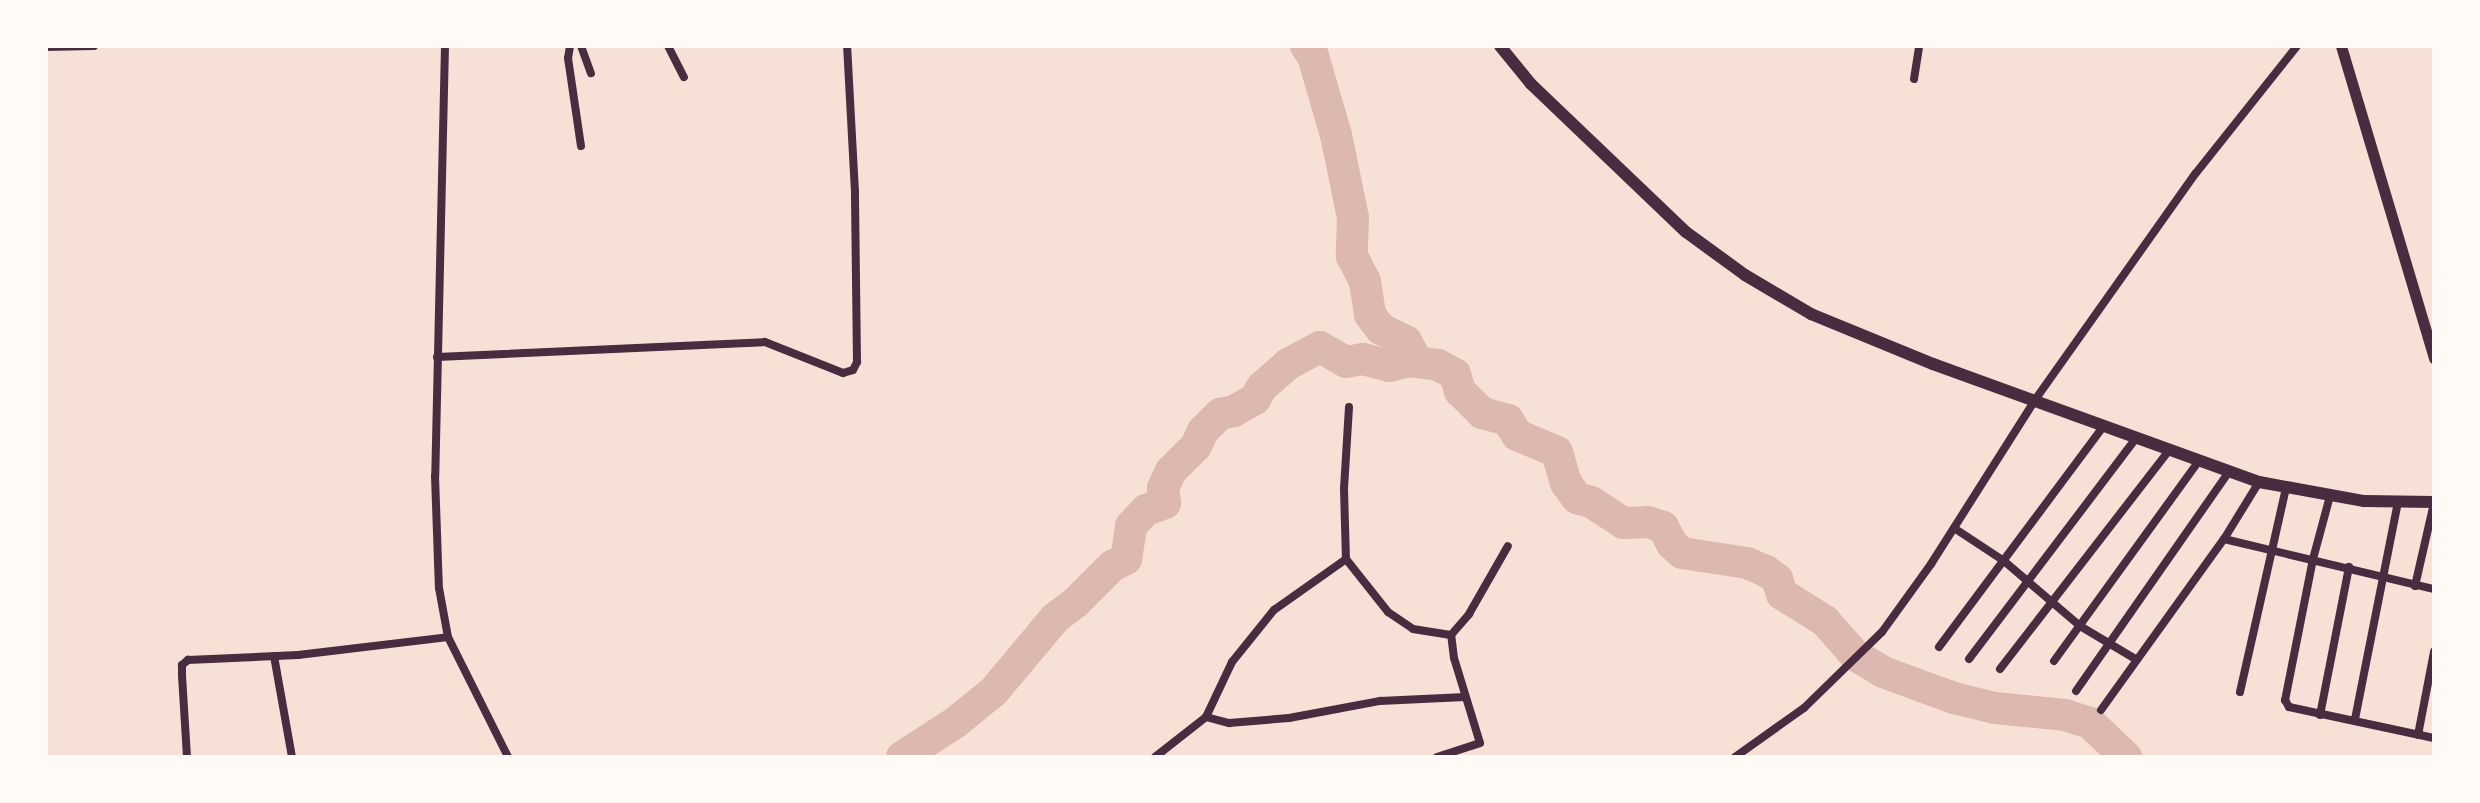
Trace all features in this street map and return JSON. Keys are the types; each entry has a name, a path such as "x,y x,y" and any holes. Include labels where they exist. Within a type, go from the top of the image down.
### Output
{"main road":[{"path":"1500,46 1531,84 1686,232 1745,275 1811,314 1933,364 2259,482 2330,496 2434,503"},
{"path":"2341,46 2434,358"}],"street":[{"path":"46,47 94,46"},
{"path":"445,46 437,357 439,588 448,637 508,757"},
{"path":"570,46 568,58 581,146"},
{"path":"581,46 591,73"},
{"path":"668,46 684,77"},
{"path":"437,357 765,342 843,373 853,370 857,362 855,192 847,46"},
{"path":"1914,79 1919,46"},
{"path":"1735,757 1804,708 1857,660 1882,632 1954,528 2035,400 2196,173 2297,46"},
{"path":"1349,407 1344,489 1346,559 1388,612 1413,629 1451,635"},
{"path":"1939,647 2104,426"},
{"path":"1969,659 2137,437"},
{"path":"2000,669 2169,450"},
{"path":"2054,661 2198,462"},
{"path":"2076,691 2229,472"},
{"path":"2101,710 2224,539 2259,482"},
{"path":"2240,692 2286,488"},
{"path":"2330,496 2313,559 2285,700 2289,707 2320,715 2355,719 2434,738"},
{"path":"2355,719 2398,502"},
{"path":"2415,586 2434,503"},
{"path":"1954,528 2004,561 2080,626 2137,660"},
{"path":"2224,539 2434,589"},
{"path":"1451,635 1469,614 1508,546"},
{"path":"1155,757 1206,717 1232,662 1274,610 1346,559"},
{"path":"2320,715 2349,567"},
{"path":"1437,757 1480,743 1465,697 1451,635"},
{"path":"187,757 182,665 188,660 274,656 448,637"},
{"path":"2418,735 2434,652"},
{"path":"274,656 292,757"},
{"path":"1206,717 1229,723 1289,718 1380,701 1465,697"}],"waterway":[{"path":"1306,46 1313,56 1336,135 1353,218 1352,256 1365,282 1370,315 1381,329 1406,341 1417,362 1438,365 1455,374 1460,391 1482,413 1508,420 1517,435 1557,452 1566,483 1577,498 1591,502 1623,523 1648,522 1663,527 1672,544 1682,553 1747,563 1766,571 1777,579 1782,594 1825,621 1855,655 1883,672 1954,698 1995,708 2065,715 2090,723 2126,757"},
{"path":"902,757 956,722 994,691 1055,618 1112,566 1126,559 1131,526 1146,510 1165,503 1163,488 1171,471 1196,446 1203,431 1220,414 1234,411 1255,399 1262,387 1288,364 1320,347 1346,362 1363,359 1389,366 1415,360"}]}
